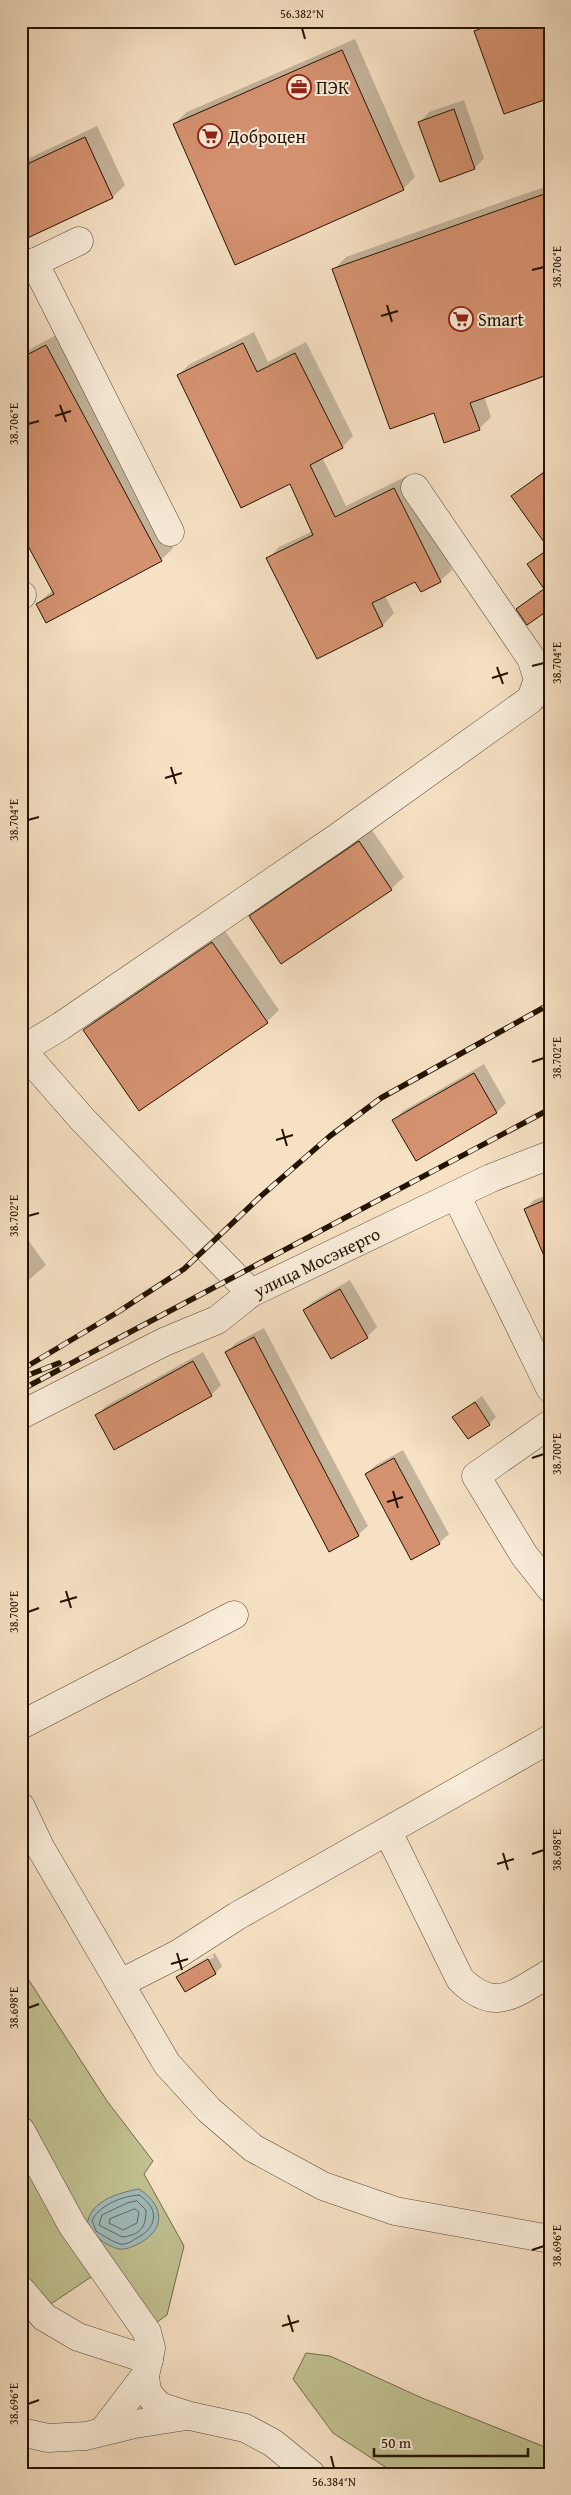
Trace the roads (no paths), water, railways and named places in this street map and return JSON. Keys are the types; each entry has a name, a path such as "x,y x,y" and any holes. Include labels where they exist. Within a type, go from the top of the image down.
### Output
{"street":[{"path":"78,241 28,266 170,532"},
{"path":"22,1050 61,1026 338,837 531,699 538,679 531,658 415,488"},
{"name":"улица Мосэнерго","path":"22,1050 82,1120 251,1293 491,1178 550,1155"},
{"path":"456,1195 550,1388"},
{"path":"21,1415 164,1342 216,1320 251,1293"},
{"path":"550,1424 476,1476 524,1555 550,1588"},
{"path":"21,1725 234,1614"},
{"path":"120,1983 178,1954 237,1916 550,1739"},
{"path":"21,1807 40,1847 167,2064 209,2110 253,2148 323,2186 395,2212 550,2239"},
{"path":"388,1832 460,1979 474,1992 490,1999 510,1996 550,1973"},
{"path":"21,2131 72,2225 147,2332 151,2348 147,2368 147,2392 159,2406 190,2416 245,2428 273,2444 311,2474"},
{"path":"21,2290 44,2317 78,2337 147,2368"},
{"path":"103,2432 147,2368"},
{"path":"21,2432 48,2438 86,2436 134,2424 190,2416"}],"water":[{"path":"139,2189 154,2203 159,2218 154,2232 147,2238 131,2247 119,2249 102,2241 87,2228 88,2219 98,2205 113,2196"}],"railway":[{"path":"21,1370 118,1312 184,1269 261,1196 330,1136 381,1098 550,1004"},
{"path":"21,1390 550,1109"},
{"path":"21,1378 59,1363"}],"place":[{"name":"ПЭК","path":"299,87"},
{"name":"Доброцен","path":"210,136"},
{"name":"Smart","path":"461,319"}]}
